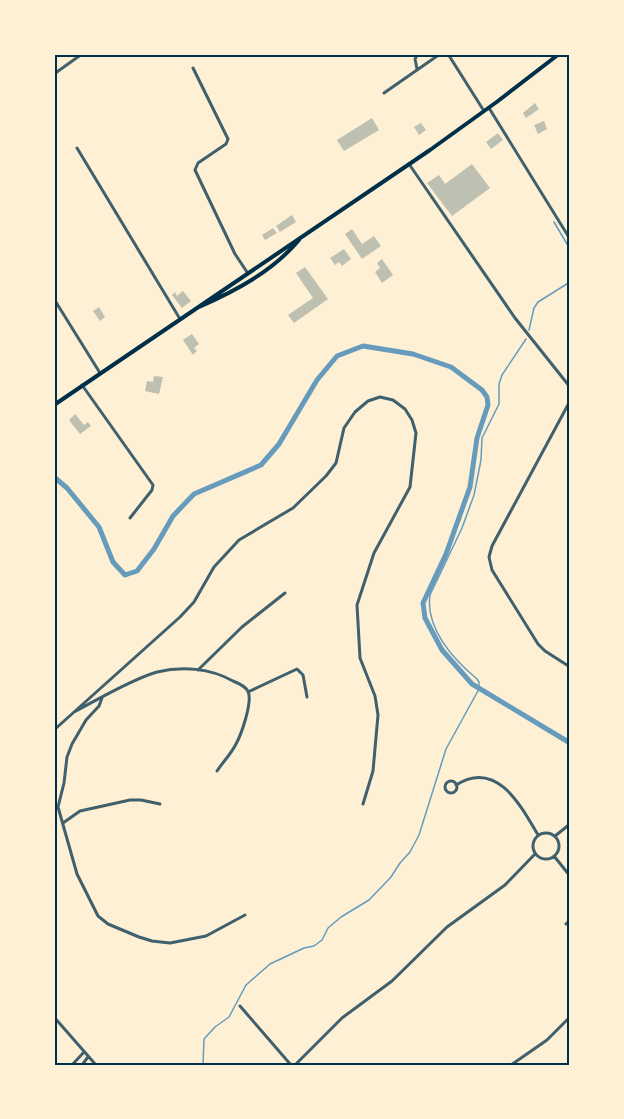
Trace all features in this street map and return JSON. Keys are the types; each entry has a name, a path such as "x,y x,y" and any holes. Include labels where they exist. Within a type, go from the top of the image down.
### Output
{"main road":[{"path":"54,405 484,112 559,54"},
{"path":"195,309 246,284 280,259 301,238"}],"street":[{"path":"54,74 82,54"},
{"path":"417,69 415,59 418,54"},
{"path":"384,93 440,54"},
{"path":"448,54 484,112"},
{"path":"193,68 228,139 226,144 198,163 195,170 247,272"},
{"path":"489,108 570,239"},
{"path":"77,148 180,319"},
{"path":"408,164 515,318 570,387"},
{"path":"54,299 100,373"},
{"path":"82,386 153,483 152,490 130,518"},
{"path":"54,730 184,613 198,596 214,567 239,540 293,508 317,487 336,464 344,428 355,412 374,398 386,398 405,409 416,433 410,487 374,554 357,605 360,658 375,696 378,715 374,764 363,804"},
{"path":"570,401 492,546 489,560 492,570 538,644 570,668"},
{"path":"198,670 247,622 285,593"},
{"path":"70,715 155,673 177,669 224,675 248,692 249,702 235,746 217,771"},
{"path":"248,692 297,669 303,675 307,697"},
{"path":"102,698 99,706 78,733 67,757 64,783 58,804 79,881 98,916 108,924 152,941 177,943 213,934 245,915"},
{"path":"456,785 466,780 480,779 502,786 514,796 538,835"},
{"path":"63,823 80,811 130,800 160,804"},
{"path":"555,836 570,824"},
{"path":"546,832 555,836 559,845 554,856 546,859 535,854 533,843 538,835 546,832"},
{"path":"240,1006 293,1065 342,1018 392,981 447,927 505,885 535,854"},
{"path":"554,856 570,876"},
{"path":"566,924 570,920"},
{"path":"54,1017 96,1065"},
{"path":"511,1065 547,1040 570,1017"},
{"path":"72,1065 84,1052"},
{"path":"82,1065 89,1057"}],"building":[{"path":"535,103 539,109 526,118 523,113"},
{"path":"372,118 379,130 344,151 337,140"},
{"path":"544,121 547,129 538,134 534,125"},
{"path":"421,123 426,130 419,135 414,127"},
{"path":"498,133 503,140 491,149 486,142"},
{"path":"472,164 490,188 452,216 427,183 439,175 445,184"},
{"path":"292,215 296,222 280,232 276,226"},
{"path":"273,228 277,233 265,240 262,235"},
{"path":"352,229 362,244 374,236 381,246 362,259 345,234"},
{"path":"344,249 351,259 342,266 339,262 335,265 330,258"},
{"path":"382,259 393,275 382,283 375,272 380,268 377,263"},
{"path":"305,267 328,299 294,323 288,315 313,298 296,273"},
{"path":"183,291 191,301 182,308 172,295 175,292 177,296"},
{"path":"99,307 105,317 100,321 93,311"},
{"path":"192,334 199,344 194,348 197,351 193,355 183,340"},
{"path":"154,376 163,377 159,394 145,391 147,381 153,382"},
{"path":"75,414 84,425 88,422 91,426 80,434 69,420"}],"waterway":[{"path":"554,222 570,249"},
{"path":"529,330 534,308 538,302 570,282"},
{"path":"203,1065 204,1039 229,1017 246,985 270,964 304,948 314,946 322,940 328,928 341,917 369,900 391,877 410,852 419,835 446,749 479,689 477,679 450,652 436,631 432,619 430,595 462,528 474,495 481,460 482,438 499,404 499,384 502,375 526,339"},
{"path":"54,477 67,488 99,527 113,562 125,575 137,571 154,549 173,516 194,494 261,465 279,444 317,380 337,356 363,346 413,354 451,367 482,390 487,397 488,405 477,438 470,487 446,554 423,603 425,618 442,650 472,684 570,743"}]}
